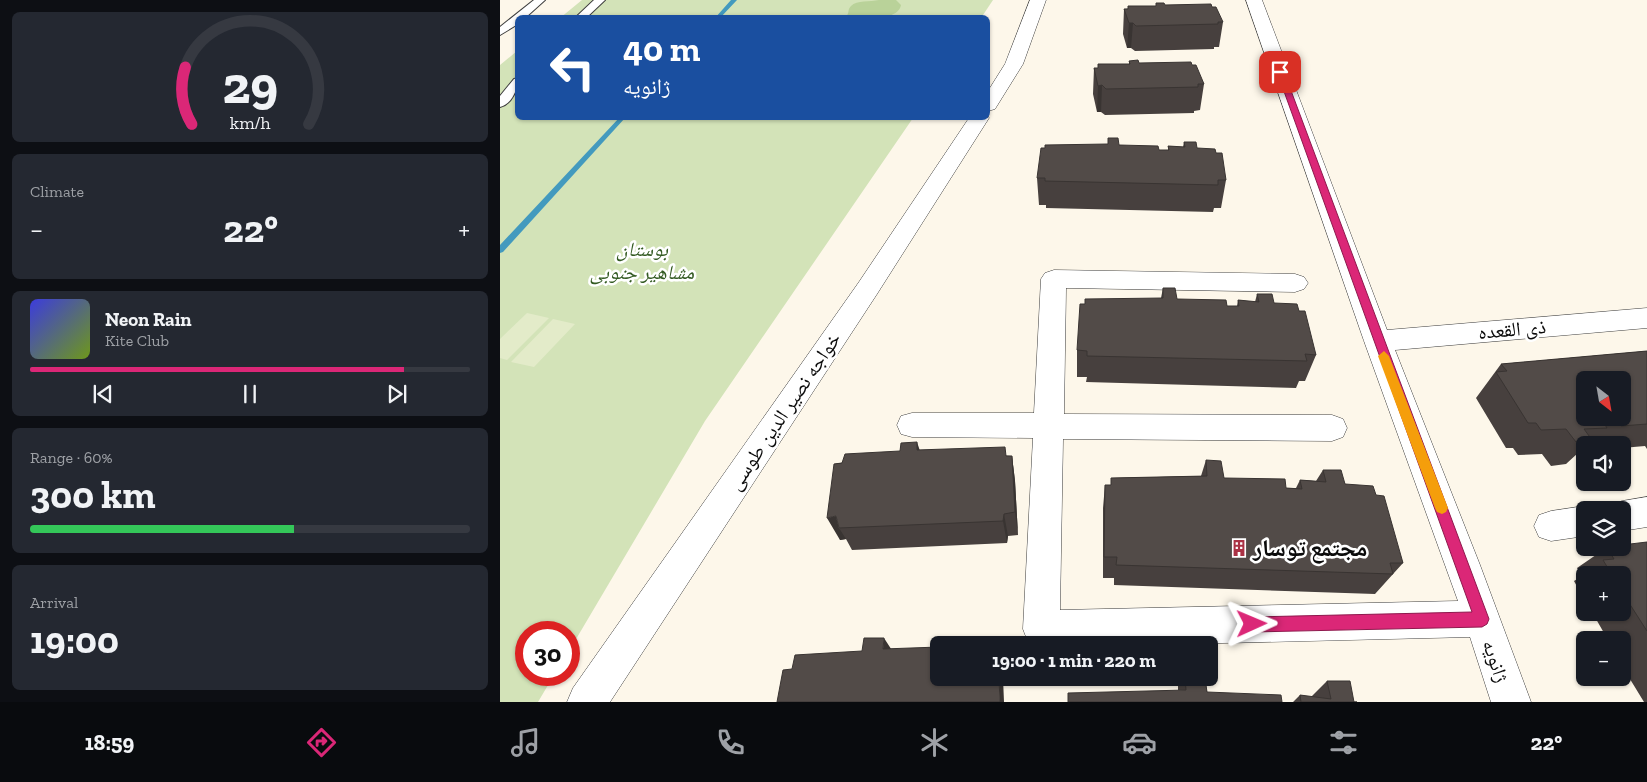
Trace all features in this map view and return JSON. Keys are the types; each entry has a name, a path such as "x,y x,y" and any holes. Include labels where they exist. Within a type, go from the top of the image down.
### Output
{"street":[{"path":"990,102 1014,64 1038,0"},
{"name":"ژانویه","path":"1254,0 1378,341 1460,555 1511,702"},
{"name":"خواجه نصیر الدین طوسی","path":"586,702 868,288 978,120"},
{"path":"1295,283 1054,280 1041,629 1482,619"},
{"name":"ذی القعده","path":"1378,341 1647,318"},
{"path":"912,425 1332,428"},
{"path":"1631,515 1647,512"},
{"path":"1551,526 1576,522"}],"lane":[{"path":"522,15 540,0"},
{"path":"583,15 600,0"},
{"path":"500,32 515,20"},
{"path":"500,104 515,85"}],"green space":[{"path":"582,0 993,0 983,15 564,15"},
{"path":"896,0 901,5 898,10 891,15 847,15 850,7 860,2"},
{"name":"بوستان مشاهیر جنوبی","path":"515,53 515,120 912,120 705,421 580,632 580,621 515,621 515,686 547,686 538,702 500,702 500,65"},
{"path":"527,313 549,318 507,360 500,358 500,339"},
{"path":"553,319 575,324 534,367 511,362"}],"building":[{"path":"1156,3 1164,3 1165,5 1211,4 1212,7 1216,7 1223,22 1218,22 1218,24 1136,26 1133,23 1129,23 1124,9 1128,9 1128,6 1156,6"},
{"path":"1138,60 1139,63 1191,62 1192,65 1196,65 1204,84 1198,84 1198,87 1106,89 1102,85 1098,86 1094,68 1098,68 1098,64 1130,64 1129,61"},
{"path":"1108,138 1118,138 1119,145 1158,146 1159,150 1169,150 1168,146 1185,147 1184,142 1196,142 1197,148 1215,149 1216,153 1222,153 1226,180 1218,180 1218,185 1045,181 1045,178 1037,178 1041,148 1045,148 1045,145 1108,144"},
{"path":"1163,288 1175,288 1177,299 1226,300 1227,306 1239,306 1238,300 1259,302 1257,294 1272,294 1274,303 1297,304 1299,311 1305,311 1316,355 1305,354 1307,361 1087,356 1087,351 1077,350 1080,304 1085,304 1085,299 1163,298"},
{"path":"1647,351 1647,424 1631,425 1631,371 1576,371 1576,426 1606,426 1607,428 1584,429 1589,436 1576,436 1576,442 1566,429 1541,430 1536,423 1528,423 1496,372 1507,371 1501,364"},
{"path":"917,442 917,450 1005,447 1006,456 1012,456 1015,512 1004,514 1003,521 839,528 836,516 827,518 834,464 842,463 845,454 900,451 901,443"},
{"name":"مجتمع توسار","path":"1206,460 1221,461 1224,478 1285,479 1286,488 1302,489 1300,480 1326,482 1323,470 1341,470 1345,484 1373,486 1376,495 1384,496 1403,563 1390,563 1393,574 1116,565 1117,557 1104,557 1105,485 1111,485 1111,478 1207,476"},
{"path":"1647,542 1647,631 1631,606 1631,566 1607,566 1603,560 1614,559 1612,556 1631,556 1631,544"},
{"path":"864,638 884,638 883,649 930,647 930,686 999,686 1000,702 777,702 783,670 792,669 795,655 862,651"},
{"path":"1327,681 1350,681 1354,702 1301,702 1300,695 1331,699"},
{"path":"1186,686 1206,686 1207,692 1281,695 1282,702 1068,702 1068,693 1186,690"}],"waterway":[{"path":"720,15 734,0"},
{"path":"500,250 620,120"}],"slow traffic":[{"path":"1384,356 1442,508"}],"place":[{"name":"مجتمع توسار","path":"1239,548"}],"route":[{"path":"1252,624 1482,619 1280,72"}]}
